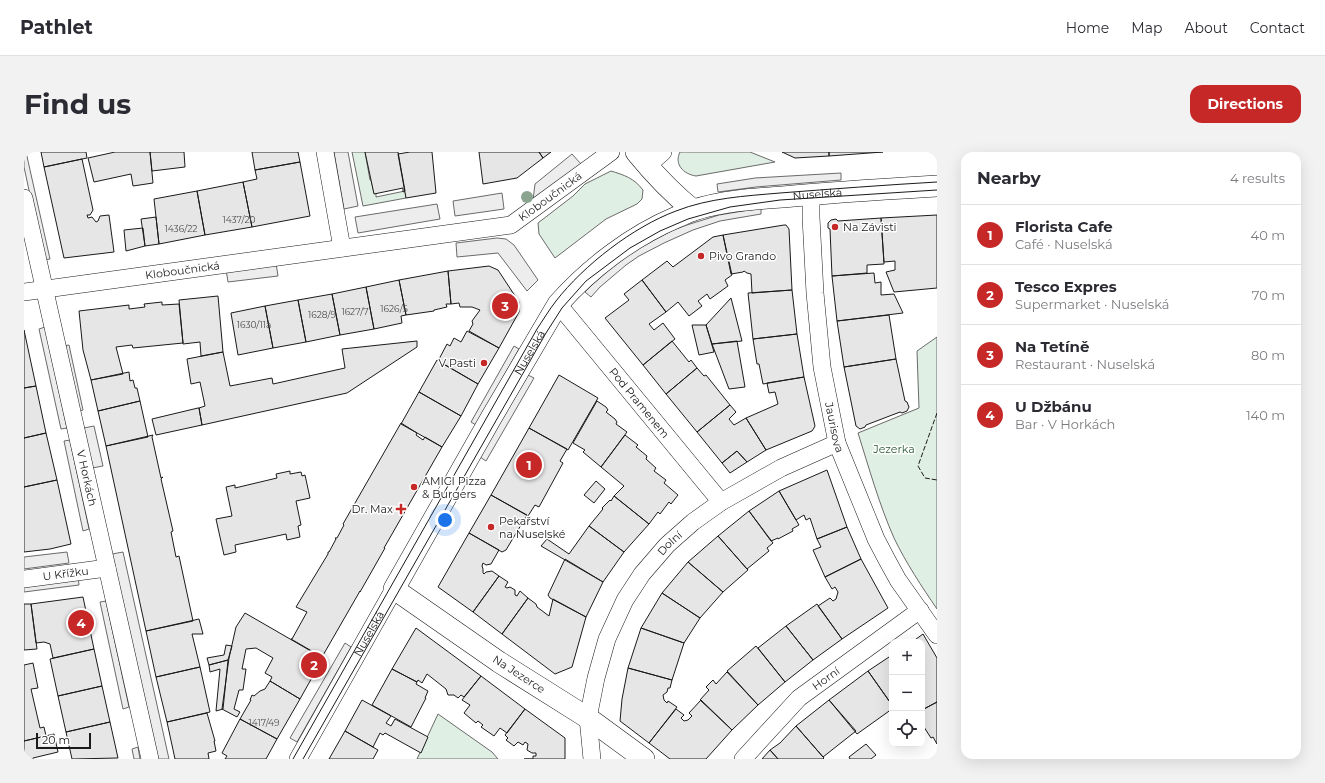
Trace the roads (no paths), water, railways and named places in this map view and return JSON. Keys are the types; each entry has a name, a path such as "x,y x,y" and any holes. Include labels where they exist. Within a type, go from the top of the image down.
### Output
{"street":[{"path":"325,152 342,248"},
{"name":"Kloboučnická","path":"24,292 511,225 611,152"},
{"path":"663,152 642,159 693,210"},
{"name":"Nuselská","path":"298,759 491,418 558,304 573,288 619,249 646,231 693,210 742,200 937,186"},
{"name":"Jaurisova","path":"811,194 815,293 822,367 837,443 876,539 898,580 937,635"},
{"name":"V Horkách","path":"24,198 150,759"},
{"name":"Pod Pramenem","path":"558,304 721,502"},
{"name":"Dolní","path":"592,759 588,718 596,678 607,639 626,600 642,574 667,545 693,522 721,502 781,468 837,443"},
{"name":"U Křížku","path":"24,578 107,568"},
{"name":"Na Jezerce","path":"394,589 499,662 588,718 644,759"},
{"name":"Horní","path":"743,759 799,698 920,610"}],"tram line":[{"path":"293,759 537,329 553,304 567,287 595,261 610,248 643,227 676,211 701,203 754,195 937,182"},
{"path":"303,759 546,333 562,308 586,281 630,248 660,231 688,219 730,207 780,200 937,190"}],"place":[{"name":"Na Závisti","path":"835,227"},
{"name":"Pivo Grando","path":"701,256"},
{"name":"Na Tetíně","path":"505,306"},
{"name":"V Pasti","path":"484,363"},
{"name":"Florista Cafe","path":"529,465"},
{"name":"AMICI Pizza & Burgers","path":"414,487"},
{"name":"Dr. Max","path":"401,509"},
{"name":"Pekařství na Nuselské","path":"491,527"},
{"name":"U Džbánu","path":"81,623"},
{"name":"Tesco Expres","path":"314,665"}],"park label":[{"name":"Jezerka","path":"894,449"}]}
